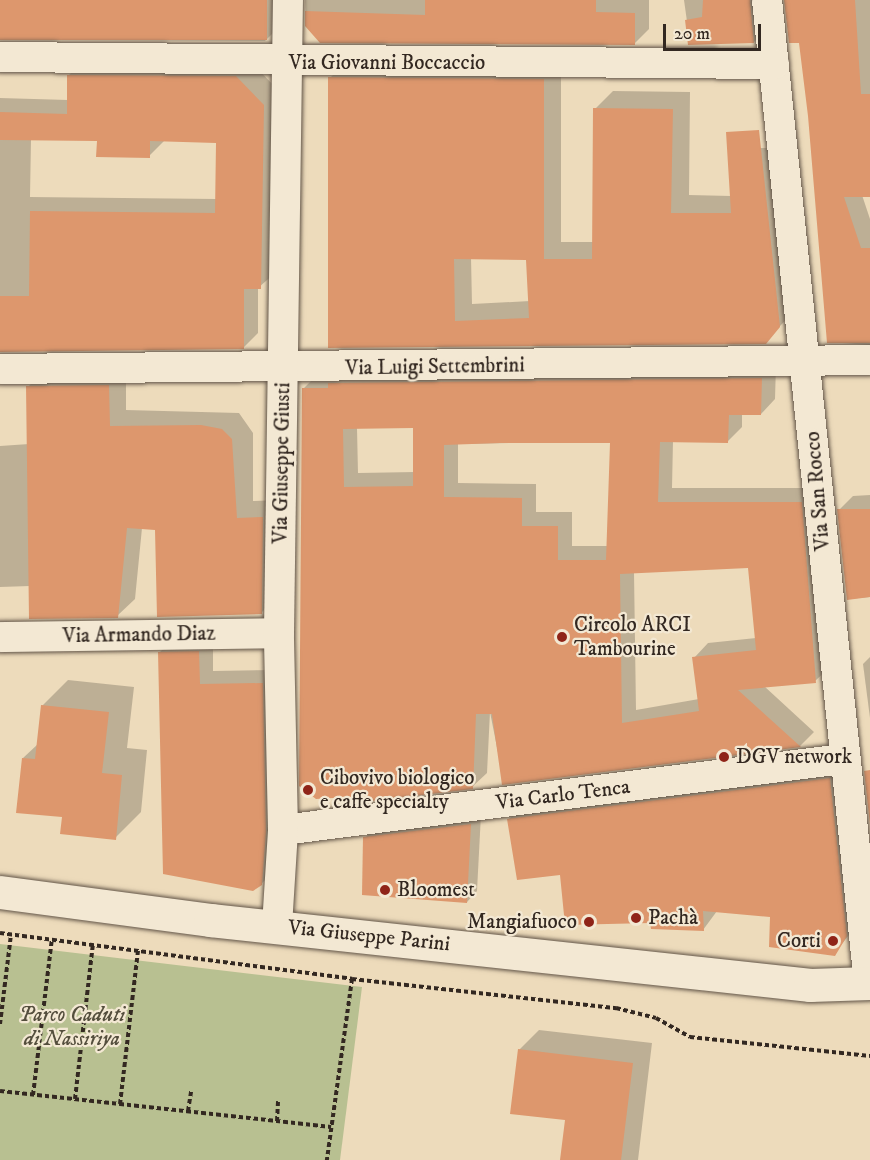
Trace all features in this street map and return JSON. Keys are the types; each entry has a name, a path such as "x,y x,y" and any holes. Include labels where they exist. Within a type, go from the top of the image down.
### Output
{"street":[{"name":"Via Giuseppe Giusti","path":"277,926 283,830 279,633 288,0"},
{"name":"Via San Rocco","path":"767,0 805,361 843,759 870,989"},
{"name":"Via Giovanni Boccaccio","path":"0,57 286,63 774,64"},
{"name":"Via Luigi Settembrini","path":"0,369 284,369 870,360"},
{"name":"Via Armando Diaz","path":"0,637 279,633"},
{"name":"Via Carlo Tenca","path":"283,830 843,759"},
{"name":"Via Giuseppe Parini","path":"0,892 277,926 810,985 870,989"}],"path":[{"path":"0,933 352,979 616,1008 656,1018 690,1037 870,1056"},
{"path":"0,1024 11,934"},
{"path":"33,1095 52,939"},
{"path":"75,1099 93,944"},
{"path":"120,1104 138,950"},
{"path":"327,1160 352,979"},
{"path":"0,1091 331,1127"},
{"path":"188,1111 191,1091"},
{"path":"277,1121 278,1101"}],"green space":[{"name":"Parco Caduti di Nassiriya","path":"0,944 362,987 340,1160 0,1160"}],"building":[{"path":"0,0 267,0 267,40 0,40"},
{"path":"425,0 596,0 596,12 635,13 635,45 320,43 305,26 305,11 425,15"},
{"path":"703,0 750,0 754,43 688,45 685,20 702,17"},
{"path":"784,0 855,0 861,94 870,94 870,197 844,197 861,248 870,248 870,343 827,343 808,116 799,43 789,43"},
{"path":"67,75 236,76 264,105 261,289 244,289 244,349 0,352 0,296 29,296 30,211 215,213 216,143 150,141 150,158 96,157 97,141 0,140 0,112 67,114"},
{"path":"328,77 544,79 544,259 592,259 593,108 673,109 671,213 731,213 726,132 759,130 780,327 766,344 328,348","holes":["454,259 526,260 529,318 455,321"]},
{"path":"762,378 761,415 729,415 728,443 660,442 658,502 802,502 816,683 738,690 801,747 502,785 492,714 476,714 473,789 364,802 365,796 316,799 299,786 302,388 328,388 328,383","holes":["413,428 413,486 344,487 343,429","610,443 606,560 558,560 558,526 522,526 522,498 444,497 444,445","748,568 756,650 692,657 699,711 622,723 620,574"]},
{"path":"109,385 110,426 201,425 222,429 232,439 237,518 263,517 262,614 157,617 155,530 127,528 118,618 29,619 26,386"},
{"path":"837,509 870,509 870,597 847,600"},
{"path":"199,651 200,684 263,683 266,832 262,885 253,891 163,874 158,652"},
{"path":"41,705 109,712 102,773 122,775 116,840 60,834 62,817 16,813 22,758 35,759"},
{"path":"870,770 870,825 864,771"},
{"path":"830,778 847,936 835,956 769,947 770,917 703,911 704,931 651,929 650,923 565,925 560,875 517,880 507,819"},
{"path":"471,824 467,903 362,895 363,837"},
{"path":"518,1049 633,1063 621,1160 560,1160 565,1120 510,1114"}],"place":[{"name":"Circolo ARCI Tambourine","path":"562,637"},
{"name":"DGV network","path":"724,757"},
{"name":"Cibovivo biologico e caffe specialty","path":"308,790"},
{"name":"Bloomest","path":"385,890"},
{"name":"Pachà","path":"636,918"},
{"name":"Mangiafuoco","path":"589,922"},
{"name":"Corti","path":"833,941"}]}
